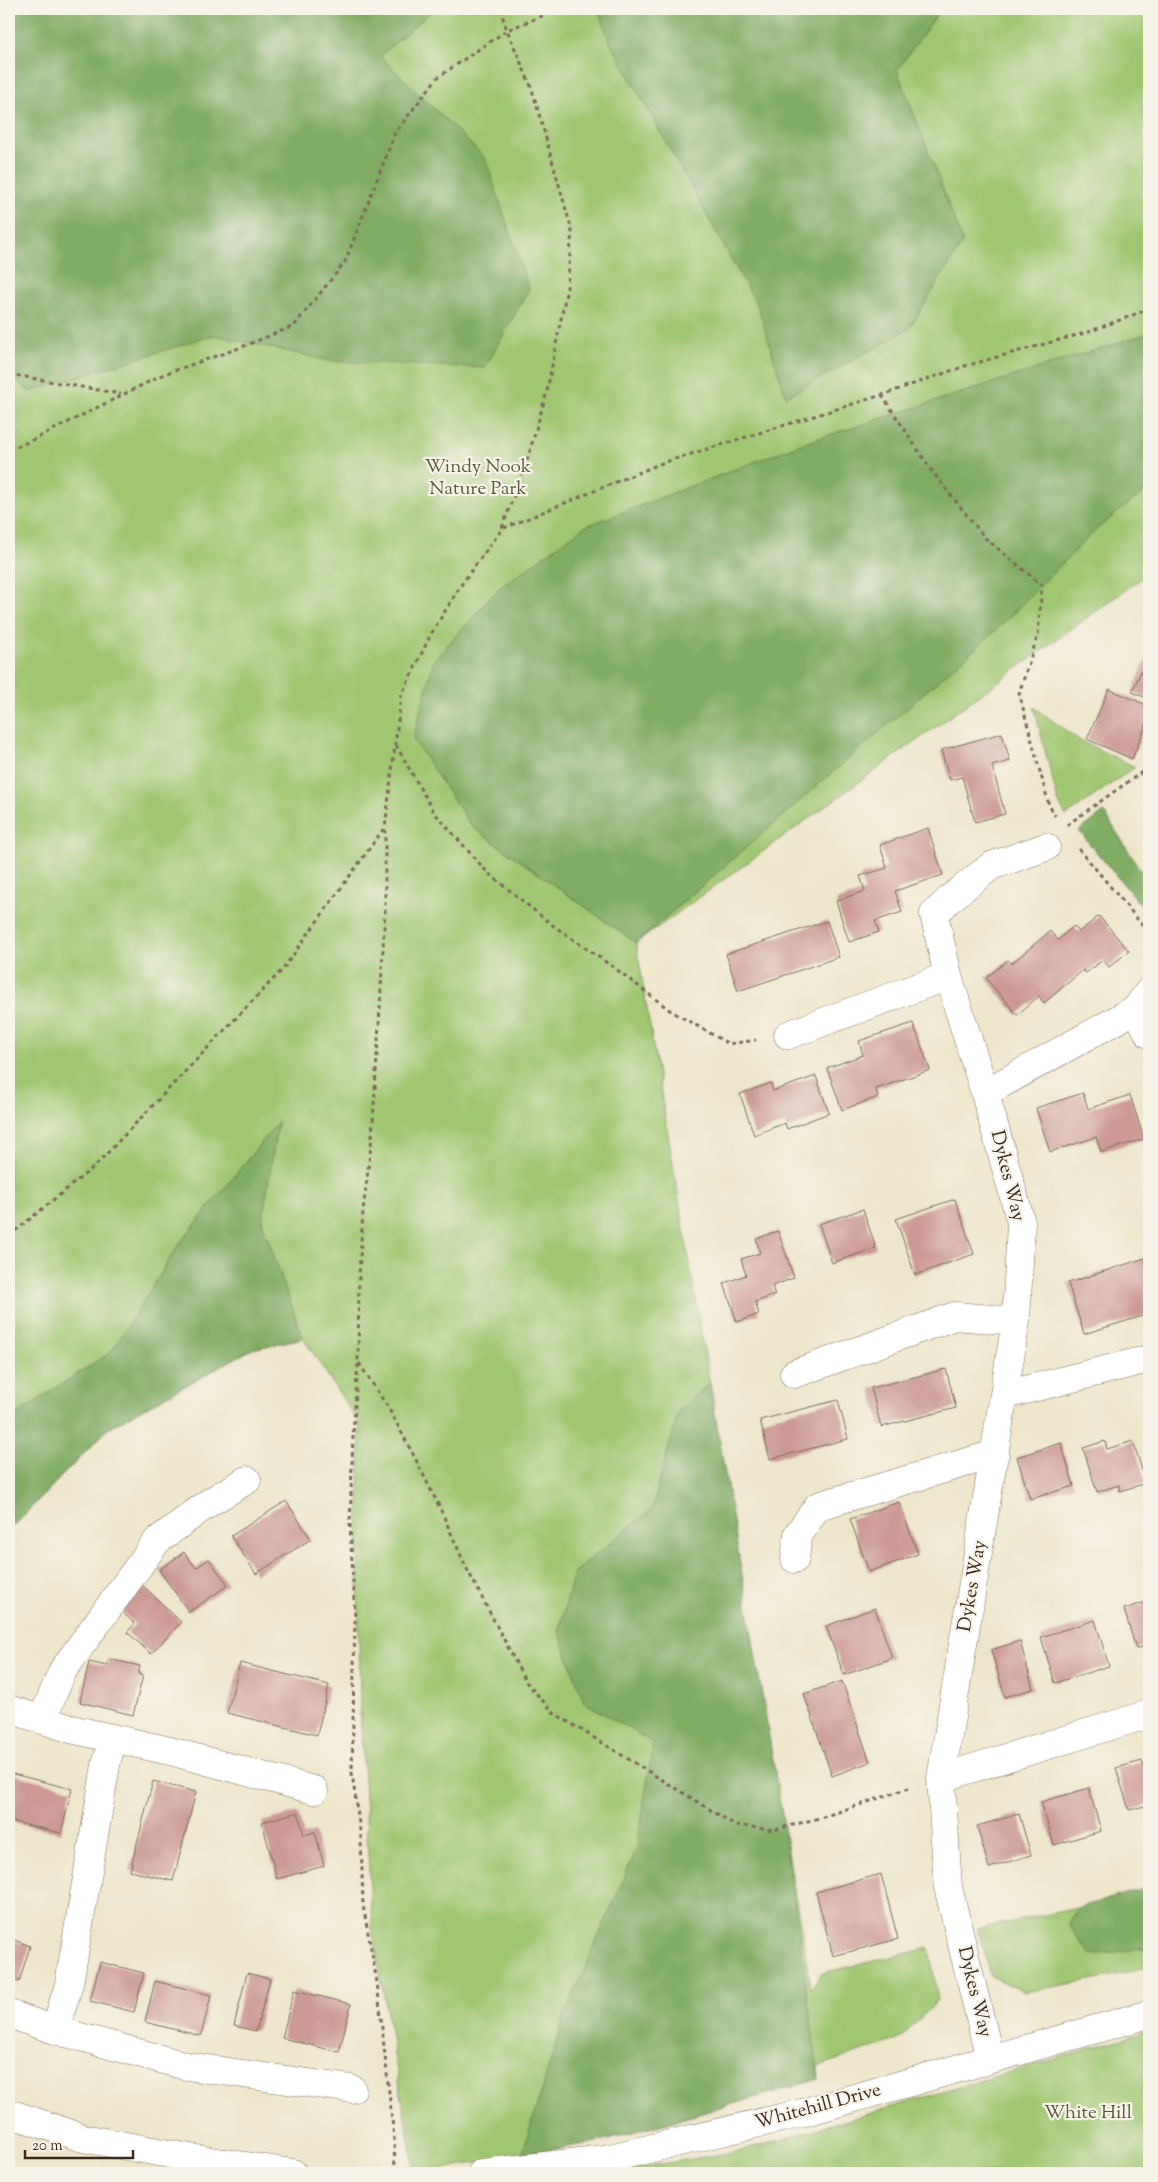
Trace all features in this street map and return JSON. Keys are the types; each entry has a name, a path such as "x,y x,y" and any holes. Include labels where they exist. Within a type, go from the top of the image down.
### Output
{"street":[{"name":"Dykes Way","path":"990,2059 948,1887 941,1778 1016,1321 1021,1222 985,1093 948,976 934,914 991,866 1054,838"},
{"path":"788,1035 948,976"},
{"path":"985,1093 1143,1000 1149,1034"},
{"path":"794,1374 955,1316 1016,1321"},
{"path":"1005,1395 1149,1359"},
{"path":"795,1559 798,1534 818,1506 995,1454"},
{"path":"42,1720 63,1670 157,1541 210,1502 247,1480"},
{"path":"9,1709 71,1729 256,1773 314,1790"},
{"path":"941,1778 1149,1714"},
{"path":"55,2030 69,1984 106,1766 113,1738"},
{"path":"9,2014 55,2030 186,2066 352,2089"},
{"name":"Whitehill Drive","path":"482,2173 606,2159 802,2113 1149,2014"},
{"path":"9,2113 83,2138 190,2158 293,2173"}],"path":[{"path":"395,2173 394,2138 377,1982 363,1905 362,1838 352,1773 355,1618 350,1524 358,1363 359,1274 363,1211 372,1137 381,998 385,910 385,828 401,696 431,634 464,582 502,529 527,461 547,391 567,288 572,231 532,89 500,9"},
{"path":"9,450 162,375 240,348 294,326 345,262 395,133 437,78 507,30 559,9"},
{"path":"502,529 662,463 882,395 965,366 1088,332 1149,309"},
{"path":"9,374 123,394"},
{"path":"882,395 931,470 985,538 1042,585 1038,635 1020,693 1049,805 1054,838 1096,867 1149,933"},
{"path":"396,744 433,811 487,872 551,924 616,969 671,1011 729,1044 788,1035"},
{"path":"1054,838 1149,767"},
{"path":"9,1236 95,1166 283,968 385,828"},
{"path":"358,1363 388,1409 414,1456 440,1508 465,1565 526,1682 554,1713 735,1825 774,1830 823,1817 941,1778"}],"green space":[{"name":"Windy Nook Nature Park","path":"9,9 1149,9 1149,573 636,943 811,1989 822,1973 929,1948 938,2000 900,2039 818,2066 819,2079 608,2140 442,2169 414,2169 372,1927 360,1707 358,1565 360,1425 303,1338 252,1349 110,1427 9,1530"},
{"path":"9,9 434,9 380,56 485,158 529,289 485,368 330,361 214,335 29,392 9,373"},
{"path":"598,9 941,9 897,70 963,242 909,329 786,397 758,307 610,42"},
{"path":"1149,333 1149,488 1098,528 991,635 636,943 471,826 413,739 434,660 498,589 584,527 801,444"},
{"path":"1034,707 1079,740 1135,767 1066,816 1058,801"},
{"path":"1104,812 1149,884 1149,915 1079,831"},
{"path":"278,1122 262,1222 303,1338 252,1349 110,1427 9,1530 9,1419 112,1351 179,1244"},
{"path":"710,1383 783,1820 819,2079 608,2140 522,2155 565,2014 637,1848 653,1743 584,1702 559,1631 574,1572 652,1509 679,1410"},
{"path":"1143,1889 1149,1889 1149,1948 1090,1955 1069,1926 1077,1908"},
{"path":"1077,1908 1069,1926 1142,1950 1149,1948 1149,1965 1123,1974 1025,1992 991,1976 978,1929"},
{"name":"White Hill","path":"1149,2031 1149,2173 607,2173 746,2150"}],"building":[{"path":"1149,653 1149,699 1132,692"},
{"path":"1109,689 1149,706 1149,718 1132,759 1087,739"},
{"path":"1002,733 1010,761 992,766 1005,814 975,822 962,777 950,780 941,750"},
{"path":"928,828 943,875 895,891 902,912 875,921 879,932 849,942 836,901 865,891 860,876 887,868 880,845"},
{"path":"1099,916 1129,951 1109,967 1103,960 1086,973 1083,970 1044,1003 1039,996 1017,1015 986,978 1008,960 1011,964 1050,931 1058,940 1074,926 1079,932"},
{"path":"827,921 839,957 738,991 726,954"},
{"path":"913,1023 930,1070 876,1089 878,1097 842,1110 827,1068 863,1055 859,1041"},
{"path":"816,1076 829,1113 787,1129 785,1123 754,1135 740,1094 771,1083 773,1091"},
{"path":"1083,1093 1088,1109 1130,1095 1144,1139 1101,1152 1096,1137 1050,1152 1036,1108"},
{"path":"955,1199 974,1254 915,1275 896,1219"},
{"path":"863,1209 876,1248 832,1263 819,1224"},
{"path":"778,1231 794,1278 772,1286 775,1295 755,1302 759,1314 737,1322 724,1283 746,1275 741,1259 760,1253 756,1239"},
{"path":"1145,1258 1146,1264 1149,1263 1149,1314 1084,1334 1068,1283"},
{"path":"946,1369 956,1408 881,1427 871,1388"},
{"path":"838,1400 848,1439 770,1459 760,1420"},
{"path":"1105,1441 1107,1449 1133,1441 1146,1483 1120,1491 1119,1485 1097,1492 1083,1448"},
{"path":"1061,1443 1074,1486 1030,1499 1017,1457"},
{"path":"286,1501 311,1539 256,1574 231,1536"},
{"path":"899,1502 918,1554 869,1572 850,1519"},
{"path":"184,1552 196,1568 209,1559 228,1585 189,1612 159,1570"},
{"path":"140,1583 181,1622 151,1654 127,1632 135,1624 118,1608"},
{"path":"1149,1601 1149,1645 1136,1649 1124,1609"},
{"path":"875,1608 892,1658 844,1675 826,1626"},
{"path":"1095,1620 1109,1666 1055,1683 1041,1637"},
{"path":"1020,1641 1033,1689 1005,1697 991,1650"},
{"path":"109,1659 140,1666 138,1674 143,1675 133,1715 80,1702 89,1662 107,1666"},
{"path":"240,1663 329,1685 317,1735 227,1713"},
{"path":"842,1681 870,1762 832,1776 804,1694"},
{"path":"1142,1761 1145,1769 1149,1768 1149,1805 1129,1810 1116,1768"},
{"path":"9,1773 72,1789 61,1833 9,1821"},
{"path":"153,1781 196,1792 173,1881 130,1871"},
{"path":"1089,1788 1101,1831 1054,1845 1041,1802"},
{"path":"298,1812 304,1835 315,1832 324,1866 277,1879 262,1822"},
{"path":"1019,1814 1031,1855 989,1868 977,1826"},
{"path":"881,1874 898,1939 833,1956 816,1892"},
{"path":"9,1938 30,1946 19,1982 9,1979"},
{"path":"100,1962 144,1973 134,2012 90,2001"},
{"path":"247,1973 270,1979 256,2031 234,2026"},
{"path":"155,1981 211,1995 201,2036 145,2022"},
{"path":"294,1990 351,2004 339,2052 282,2038"}]}
